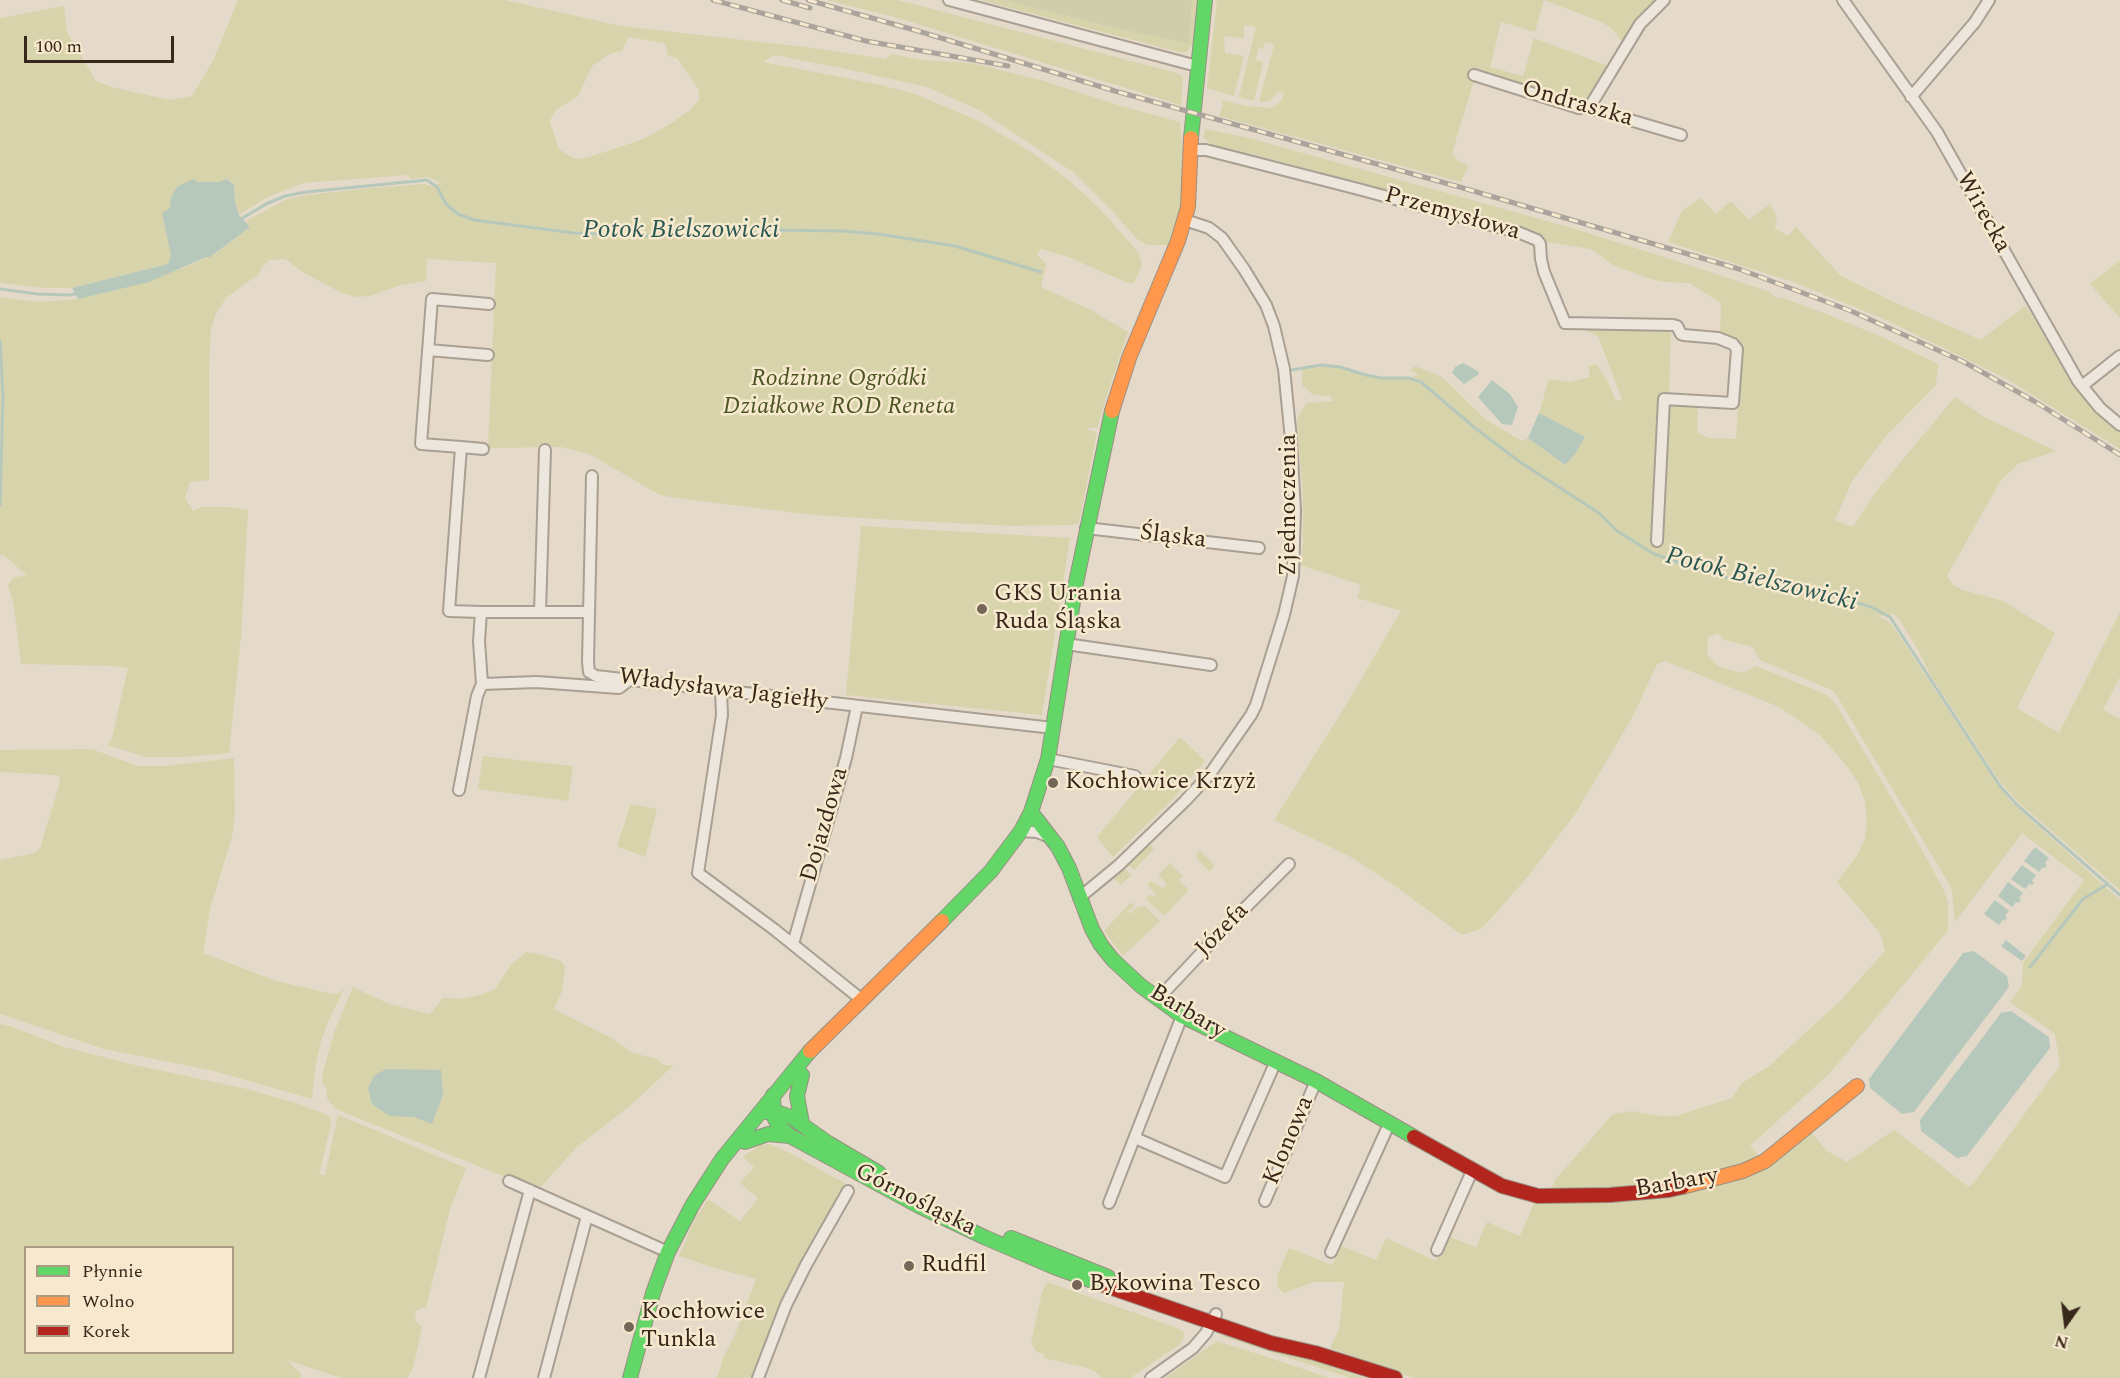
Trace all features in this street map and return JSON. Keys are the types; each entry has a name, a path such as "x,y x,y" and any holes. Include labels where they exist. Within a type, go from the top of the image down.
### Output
{"street":[{"path":"949,0 1197,66"},
{"path":"630,1378 646,1315 669,1251 708,1179 759,1112 818,1041 991,871 1021,831 1030,812 1048,759 1086,528 1116,396 1185,220 1190,197 1197,66 1205,0"},
{"path":"1589,108 1640,24 1664,0"},
{"name":"Wirecka","path":"1843,0 1937,132 2042,320 2082,386 2100,408 2120,425"},
{"path":"1911,97 1975,22 1989,0"},
{"name":"Ondraszka","path":"1474,75 1579,108 1589,108 1681,135"},
{"name":"Przemysłowa","path":"1191,150 1206,150 1362,190 1478,221 1537,240 1540,244 1544,272 1565,322 1673,325 1677,326 1684,335 1728,340 1737,349 1733,403 1664,399 1657,541"},
{"name":"Zjednoczenia","path":"1079,898 1095,887 1185,801 1210,774 1244,724 1256,705 1287,606 1293,576 1295,510 1291,439 1284,369 1274,326 1266,305 1222,238 1209,228 1185,220"},
{"path":"483,449 422,444 432,299 489,303"},
{"path":"428,350 488,356"},
{"path":"2082,386 2120,356"},
{"path":"462,447 449,611 590,612"},
{"path":"540,612 545,450"},
{"name":"Władysława Jagiełły","path":"592,476 589,672 596,676 1053,728"},
{"name":"Śląska","path":"1086,528 1259,548"},
{"path":"459,790 477,696 482,684 479,641 481,612"},
{"path":"1066,644 1211,665"},
{"path":"482,684 537,682 619,688 628,681"},
{"path":"721,691 722,715 698,873 793,944 862,1000"},
{"name":"Dojazdowa","path":"793,944 846,758 857,706"},
{"path":"1048,759 1135,776"},
{"name":"Barbary","path":"1030,812 1050,837 1069,868 1092,929 1107,952 1128,975 1158,999 1182,1016 1316,1081 1502,1186 1534,1195 1610,1195 1670,1190 1743,1171 1765,1161 1857,1086"},
{"path":"1021,831 1037,832 1050,837"},
{"name":"Józefa","path":"1158,999 1289,864"},
{"path":"708,1179 773,1111 851,1010"},
{"path":"1109,1203 1182,1016"},
{"path":"1135,1138 1225,1177 1276,1061"},
{"path":"802,1075 797,1096 802,1123"},
{"name":"Klonowa","path":"1265,1201 1316,1081"},
{"path":"773,1095 773,1111"},
{"name":"Górnośląska","path":"773,1111 778,1125 790,1136 920,1206 1029,1257 1080,1277 1214,1318"},
{"name":"Górnośląska","path":"759,1112 783,1113 873,1170 968,1218 1057,1258 1214,1318 1395,1378"},
{"path":"1331,1252 1390,1122"},
{"name":"Górnośląska","path":"745,1142 768,1134 790,1136"},
{"path":"1437,1250 1472,1171"},
{"path":"509,1181 669,1251"},
{"path":"479,1378 530,1190"},
{"path":"758,1378 786,1305 806,1265 849,1191"},
{"path":"543,1378 587,1215"},
{"path":"1151,1378 1193,1348 1205,1336 1214,1318"}],"green space":[{"name":"Rodzinne Ogródki Działkowe ROD Reneta","path":"238,0 505,0 621,26 814,48 885,59 892,54 922,60 972,63 1044,81 1180,122 1183,160 1182,194 1174,234 1168,245 1147,245 1137,239 1073,172 979,110 927,87 774,55 763,62 881,85 915,94 977,120 1033,153 1066,178 1098,207 1139,253 1142,265 1134,283 1128,283 1068,257 1041,249 1037,254 1046,264 1041,287 1091,310 1128,332 1097,428 1088,428 1088,430 1097,432 1079,523 1012,526 894,520 814,515 676,498 660,495 589,454 561,447 488,448 496,263 427,259 426,281 401,285 370,296 355,297 340,292 306,274 285,259 269,260 259,274 226,298 216,313 211,330 209,364 209,480 190,482 185,498 193,511 202,507 248,510 241,637 229,753 184,757 146,757 108,745 112,738 128,668 21,664 14,607 8,585 13,578 27,575 2,554 0,556 0,297 38,302 78,299 186,267 216,253 250,227 246,221 287,199 370,188 425,184 432,187 441,183 428,177 410,179 409,175 303,183 268,197 239,215 235,202 234,185 228,179 219,182 198,182 193,179 171,197 169,246 171,255 168,264 72,288 43,288 0,283 0,18 64,6 67,32 96,81 111,87 169,100 192,96 214,59","holes":["628,37 665,43 668,56 677,58 699,90 699,100 689,111 641,140 589,157 573,158 559,149 550,122 552,116 556,110 578,96 592,66 611,53 622,51"]},
{"path":"827,0 898,0 1177,73 1183,77 1181,105 898,18"},
{"path":"980,0 1004,0 1103,25 1189,43 1192,0 1197,0 1192,44 1187,52 1183,53"},
{"path":"1217,0 1544,0 1535,32 1501,22 1490,67 1523,76 1534,38 1608,66 1588,101 1477,71 1452,153 1459,162 1466,163 1468,167 1461,182 1219,116 1223,105 1222,100 1246,106 1272,108 1281,101 1284,93 1277,92 1270,101 1259,102 1274,45 1265,42 1263,49 1258,48 1256,60 1263,62 1254,101 1239,97 1256,27 1244,25 1244,39 1224,36 1225,53 1244,56 1234,96 1207,88"},
{"path":"1544,0 1661,0 1624,44 1611,28 1599,21"},
{"path":"1205,129 1249,138 1572,228 1770,292 1775,297 1829,315 1882,337 1938,364 1936,385 1886,436 1852,481 1835,520 1853,527 1875,493 1955,397 1984,417 2056,451 2018,464 2001,480 1947,576 1953,585 2003,601 2055,633 2017,708 2059,733 2120,612 2120,677 2103,710 2120,719 2120,890 2017,801 2001,783 1929,673 1919,651 1898,618 1891,612 1890,617 1875,615 1888,621 1894,628 2010,801 2120,900 2120,1378 1413,1378 1330,1348 1339,1330 1344,1282 1314,1282 1284,1293 1278,1288 1277,1276 1289,1248 1332,1265 1342,1246 1376,1260 1386,1238 1436,1261 1447,1236 1476,1247 1487,1222 1520,1236 1535,1201 1550,1193 1555,1180 1613,1114 1632,1111 1660,1116 1676,1116 1732,1098 1742,1083 1768,1067 1841,1000 1885,951 1880,933 1837,882 1858,854 1865,838 1867,821 1865,802 1858,782 1846,765 1819,734 1779,707 1665,661 1657,664 1634,714 1576,813 1530,874 1480,929 1462,935 1388,881 1349,856 1274,820 1401,611 1357,598 1361,585 1300,565 1303,544 1303,496 1297,422 1307,403 1334,401 1329,396 1313,395 1302,385 1302,368 1321,365 1340,367 1381,378 1409,378 1419,375 1411,371 1415,366 1442,377 1486,420 1522,441 1528,438 1565,465 1584,437 1539,413 1549,379 1570,382 1590,377 1588,366 1596,364 1607,380 1616,401 1622,399 1598,336 1586,330 1588,325 1671,327 1669,393 1698,395 1697,432 1708,438 1736,439 1742,347 1734,337 1720,335 1721,303 1689,283 1650,279 1613,265 1591,249 1546,242 1542,235 1531,231 1412,196 1252,154 1221,149 1204,138","holes":["1718,633 1724,640 1753,647 1762,661 1834,691 1948,882 1952,890 1955,922 2022,833 2084,880 2023,963 2022,986 2010,1002 2055,1034 2060,1066 1969,1187 1894,1130 1847,1162 1827,1151 1811,1132 1765,1161 1750,1146 1830,1073 1910,977 1948,930 1948,903 1944,890 1913,834 1835,703 1825,694 1756,666 1743,673 1719,667 1707,655 1708,638"]},
{"path":"1701,198 1716,214 1731,201 1749,220 1770,204 1777,217 1775,228 1788,236 1796,227 1841,276 1981,340 2025,306 2043,330 2084,397 2120,432 2120,449 2005,378 1884,319 1793,282 1668,242 1682,211"},
{"path":"2120,260 2120,318 2090,284"},
{"path":"861,526 1070,538 1042,715 846,695"},
{"path":"1180,737 1205,761 1172,800 1113,857 1097,837"},
{"path":"92,749 137,766 165,766 234,758 235,813 232,837 210,909 203,953 276,981 333,994 344,989 322,1038 315,1069 312,1099 214,1071 104,1049 0,1014 0,860 34,853 40,848 60,782 59,777 55,775 0,772 0,750"},
{"path":"483,756 573,766 568,801 478,789"},
{"path":"631,804 657,809 645,857 617,846"},
{"path":"1149,844 1154,849 1134,870 1128,865"},
{"path":"1200,851 1215,866 1209,871 1196,855"},
{"path":"1170,863 1183,876 1179,880 1189,890 1164,916 1146,899 1150,894 1153,897 1156,894 1147,884 1151,881 1163,888 1167,884 1158,875"},
{"path":"1124,868 1131,875 1121,885 1113,878"},
{"path":"1131,902 1134,906 1128,911 1130,914 1136,908 1145,906 1160,921 1123,956 1104,931"},
{"path":"526,952 561,961 565,967 562,991 554,1009 611,1038 633,1053 658,1059 662,1065 674,1065 632,1104 576,1148 538,1190 338,1110 327,1098 327,1090 322,1082 323,1071 335,1030 353,987 389,1004 430,1014 443,998 460,999 495,989 511,965"},
{"path":"0,1024 64,1047 247,1089 325,1114 330,1117 331,1124 319,1175 325,1175 338,1115 466,1168 450,1209 426,1308 415,1312 416,1321 422,1327 413,1368 407,1378 341,1378 287,1360 301,1374 300,1378 0,1378"},
{"path":"769,1144 788,1152 850,1188 756,1378 717,1378 756,1279 679,1256 694,1221 708,1199 740,1221 758,1198 740,1183 754,1167 743,1157 760,1145"},
{"path":"1047,1282 1175,1327 1184,1332 1183,1339 1179,1345 1130,1378 1103,1378 1087,1368 1044,1358 1045,1355 1036,1351 1031,1342 1042,1292"},
{"path":"1229,1334 1365,1378 1351,1378 1221,1336"},
{"path":"1217,1341 1258,1354 1330,1378 1165,1378"}],"shaded area":[{"path":"1004,0 1192,0 1189,44 1103,25"},
{"path":"193,179 198,182 219,182 227,179 234,185 235,202 239,215 250,227 210,257 149,282 78,299 72,288 168,264 171,255 162,213 170,208 171,197 177,187"},
{"path":"1463,363 1478,371 1479,374 1464,384 1452,373 1455,367"},
{"path":"1492,380 1510,394 1518,407 1512,425 1502,424 1478,397"},
{"path":"1539,413 1585,437 1565,465 1528,438"},
{"path":"2035,847 2049,858 2045,863 2047,865 2045,868 2043,867 2039,872 2024,861"},
{"path":"2022,865 2036,875 2032,881 2034,883 2029,884 2025,889 2011,879"},
{"path":"2008,882 2023,893 2019,898 2021,900 2019,903 2016,902 2012,907 1998,896"},
{"path":"1995,900 2009,911 2005,916 2007,918 2005,921 2003,919 1999,925 1984,914"},
{"path":"2006,940 2026,956 2022,961 2001,946"},
{"path":"1974,951 2007,976 2009,987 1914,1112 1902,1114 1870,1088 1869,1079 1963,953"},
{"path":"2011,1011 2049,1037 2050,1048 1967,1156 1957,1158 1921,1131 1920,1120 2001,1013"},
{"path":"386,1069 441,1070 443,1095 432,1124 414,1117 390,1116 372,1104 368,1088 374,1076"}],"waterway":[{"name":"Potok Bielszowicki","path":"241,219 285,196 427,180 437,187 446,204 458,214 474,220 574,233 644,236 700,236 773,230 878,234 955,246 1041,272"},
{"name":"Potok Bielszowicki","path":"0,289 37,294 79,293"},
{"path":"0,341 3,396 0,505"},
{"name":"Potok Bielszowicki","path":"1291,370 1321,365 1340,367 1381,378 1409,378 1421,382 1475,428 1520,462 1599,513 1617,531 1654,554 1703,571 1756,585 1839,597 1871,607 1890,617 2000,786 2016,804 2120,895"},
{"path":"2030,967 2083,899 2108,884"}],"railway":[{"path":"713,0 866,41 1008,66"},
{"path":"782,0 810,8"},
{"path":"808,0 1115,91 1463,188 1739,269 1851,311 1964,362 2034,401 2120,455"}],"traffic: fast":[{"path":"1191,138 1205,0"},
{"path":"942,921 991,871 1021,831 1031,812 1048,759 1076,583 1112,411"},
{"path":"1031,812 1058,847 1069,868 1092,929 1101,945 1113,960 1141,986 1182,1016 1316,1081 1414,1137"},
{"path":"630,1378 653,1293 668,1252 693,1204 722,1159 810,1051"},
{"path":"802,1075 797,1096 802,1123"},
{"path":"773,1095 774,1117 778,1125 790,1136 919,1206 984,1237 1106,1286"},
{"path":"765,1112 773,1111 791,1117 828,1143 879,1173"},
{"path":"745,1142 768,1134 790,1136"},
{"path":"1011,1238 1108,1277"}],"traffic: slow":[{"path":"1112,411 1129,358 1178,241 1188,207 1191,138"},
{"path":"810,1051 942,921"},
{"path":"1682,1187 1743,1171 1765,1161 1857,1086"}],"traffic: jam":[{"path":"1414,1137 1502,1186 1538,1196 1610,1195 1682,1187"},
{"path":"1106,1286 1271,1343 1315,1353 1395,1378"}],"place":[{"name":"GKS Urania Ruda Śląska","path":"982,609"},
{"name":"Kochłowice Krzyż","path":"1053,783"},
{"name":"Rudfil","path":"909,1266"},
{"name":"Bykowina Tesco","path":"1077,1285"},
{"name":"Kochłowice Tunkla","path":"629,1327"}]}
